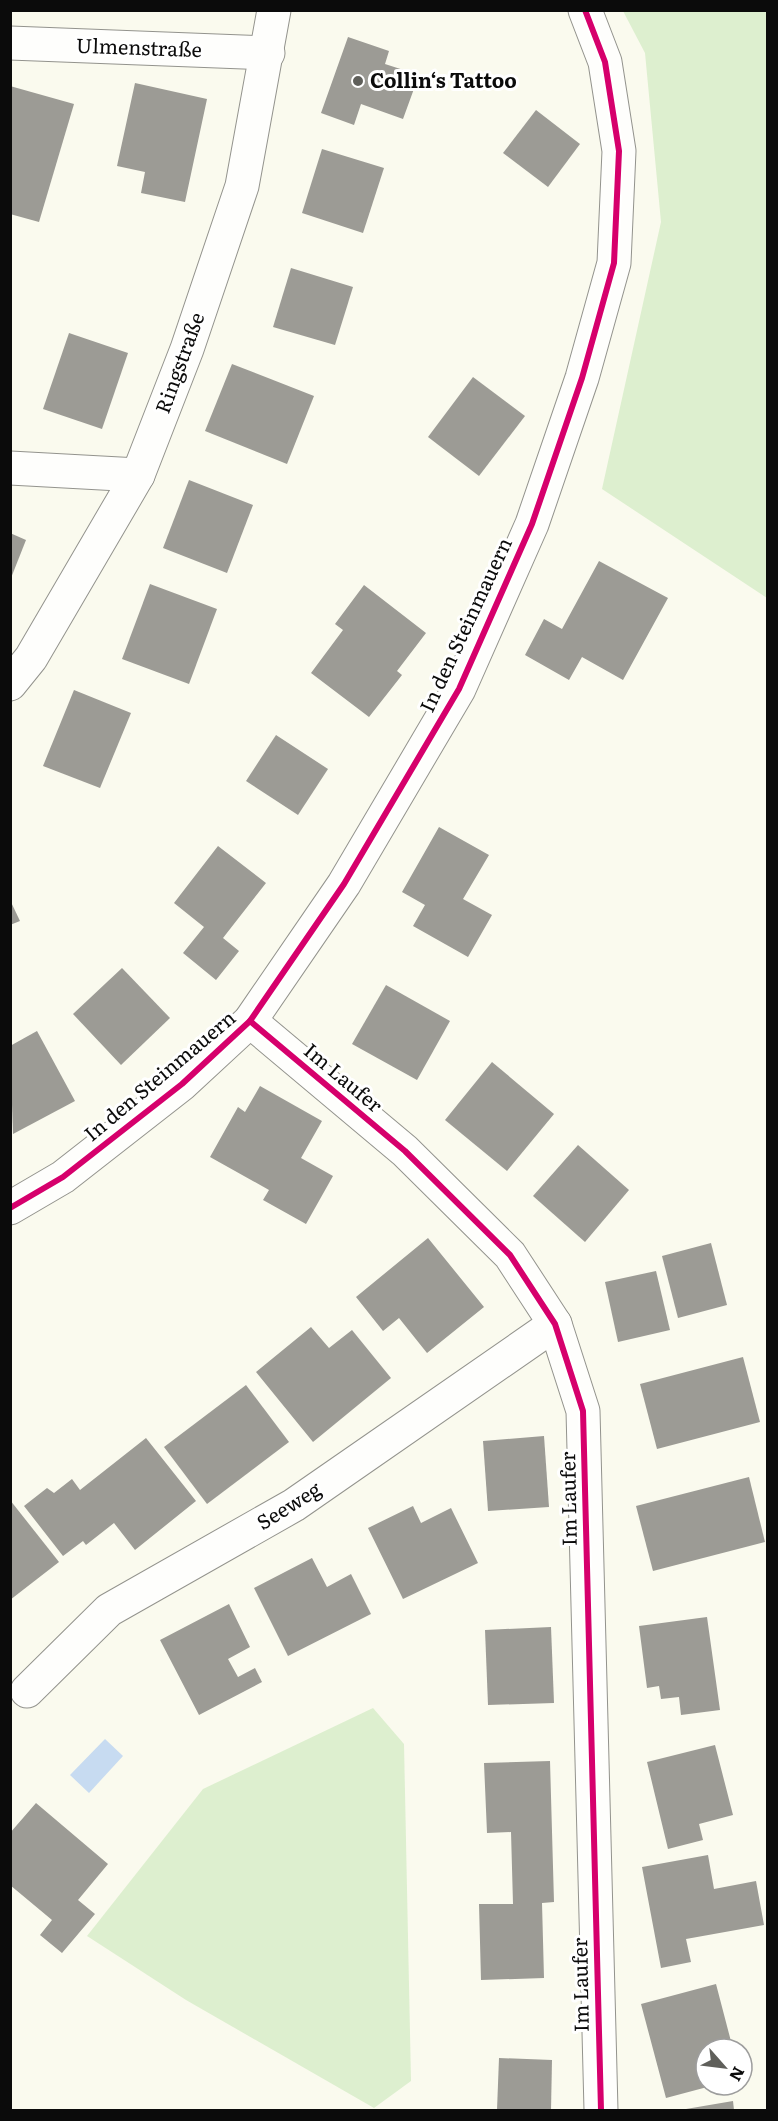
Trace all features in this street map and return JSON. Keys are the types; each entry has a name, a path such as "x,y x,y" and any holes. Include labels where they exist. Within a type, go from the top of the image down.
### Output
{"street":[{"name":"Ringstraße","path":"10,684 31,658 138,476 187,349 242,186 274,10"},
{"name":"In den Steinmauern","path":"10,1208 63,1177 82,1163 182,1084 250,1021 344,884 459,688 532,524 582,378 614,263 620,151 605,62 585,10"},
{"name":"Ulmenstraße","path":"10,43 268,52"},
{"path":"10,468 138,476"},
{"name":"Im Laufer","path":"250,1021 405,1151 510,1255 555,1324 584,1411 601,2110"},
{"name":"Seeweg","path":"27,1691 109,1610 294,1505 555,1324"}],"green space":[{"path":"623,11 767,11 767,598 602,489 661,222 645,53"},
{"path":"373,1708 404,1744 411,2081 374,2108 186,2000 87,1936 203,1789"}],"water":[{"path":"105,1739 123,1756 89,1793 70,1775"}],"building":[{"path":"348,37 389,51 385,64 419,75 403,119 361,104 354,125 321,113"},
{"path":"135,83 207,99 185,202 141,193 145,172 117,166"},
{"path":"10,86 74,104 39,222 10,214"},
{"path":"536,110 580,144 548,187 503,153"},
{"path":"322,149 384,168 363,233 302,213"},
{"path":"291,268 353,287 335,345 273,327"},
{"path":"69,333 128,353 102,429 43,409"},
{"path":"232,364 314,396 287,464 205,431"},
{"path":"473,377 525,416 479,476 428,437"},
{"path":"189,480 253,505 227,573 163,548"},
{"path":"10,533 26,540 11,578 10,578"},
{"path":"599,561 668,598 623,680 582,657 569,680 525,655 544,619 562,629"},
{"path":"150,584 217,609 189,684 122,659"},
{"path":"364,585 426,633 397,671 402,675 369,717 311,673 343,630 335,624"},
{"path":"74,690 131,713 100,788 43,766"},
{"path":"276,735 328,769 298,815 246,781"},
{"path":"439,827 489,855 463,899 492,915 468,957 413,926 425,905 402,892"},
{"path":"218,846 266,883 223,938 239,951 216,980 183,953 204,927 174,903"},
{"path":"10,900 20,921 10,925"},
{"path":"122,968 170,1018 121,1065 73,1014"},
{"path":"386,985 450,1021 417,1080 352,1044"},
{"path":"37,1031 75,1101 13,1134 10,1046"},
{"path":"492,1062 554,1114 507,1171 445,1120"},
{"path":"260,1086 322,1121 301,1158 333,1176 306,1224 263,1200 269,1190 210,1157 238,1107 245,1112"},
{"path":"578,1145 629,1190 585,1242 533,1196"},
{"path":"428,1238 484,1307 427,1353 399,1318 383,1331 356,1297"},
{"path":"711,1243 727,1305 678,1318 662,1256"},
{"path":"656,1271 670,1330 618,1342 605,1282"},
{"path":"311,1327 329,1348 352,1330 391,1378 313,1442 256,1372"},
{"path":"743,1357 760,1422 657,1449 640,1384"},
{"path":"246,1385 289,1442 207,1504 164,1447"},
{"path":"544,1436 549,1507 488,1511 483,1441"},
{"path":"146,1438 196,1501 135,1550 114,1523 86,1545 83,1541 63,1556 24,1506 47,1488 54,1493 72,1479 80,1490"},
{"path":"749,1477 765,1542 653,1571 636,1506"},
{"path":"10,1500 59,1562 10,1600"},
{"path":"413,1506 421,1523 451,1508 478,1563 403,1599 368,1528"},
{"path":"312,1558 327,1587 351,1574 371,1614 288,1656 254,1588"},
{"path":"229,1604 250,1647 228,1659 238,1677 255,1668 262,1682 199,1715 160,1640"},
{"path":"707,1617 720,1710 681,1715 679,1697 661,1699 659,1686 647,1688 639,1626"},
{"path":"551,1627 554,1703 488,1705 485,1630"},
{"path":"715,1745 733,1815 699,1824 703,1840 668,1849 647,1762"},
{"path":"550,1761 554,1902 542,1903 544,1978 481,1980 479,1904 513,1904 511,1832 487,1833 484,1763"},
{"path":"36,1803 108,1864 78,1900 95,1914 62,1953 40,1935 52,1920 10,1885 10,1833"},
{"path":"708,1855 714,1889 756,1881 764,1925 686,1939 691,1962 661,1968 642,1867"},
{"path":"716,1984 730,2037 694,2037 694,2091 666,2098 641,2004"},
{"path":"499,2058 552,2060 551,2110 497,2110"},
{"path":"733,2101 734,2110 686,2110 686,2109"}],"cycle path":[{"path":"10,1208 63,1177 182,1084 250,1021 344,884 459,689 532,524 582,378 614,263 619,151 605,62 585,10"},
{"path":"250,1021 405,1151 510,1255 555,1324 583,1411 601,2110"}],"place":[{"name":"Collin‘s Tattoo","path":"358,81"}]}
